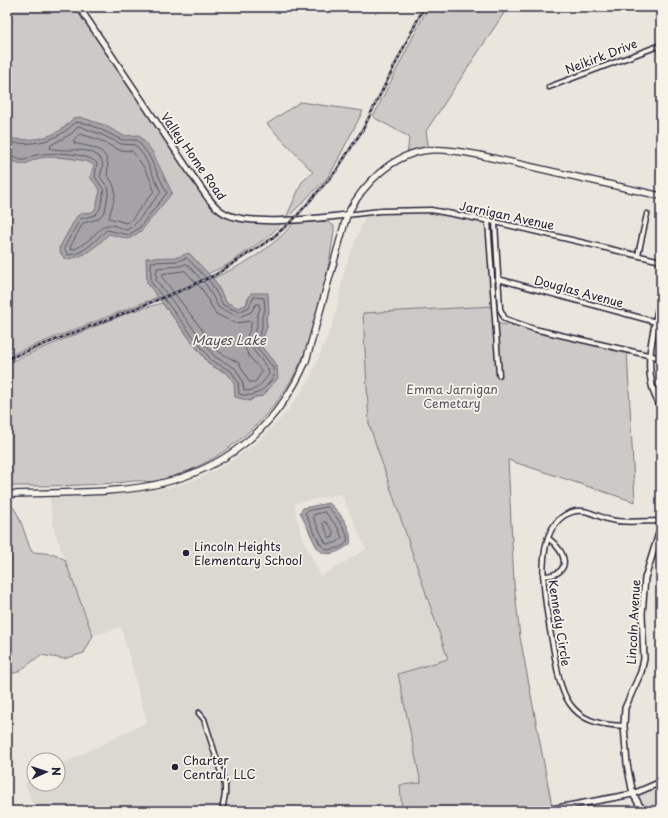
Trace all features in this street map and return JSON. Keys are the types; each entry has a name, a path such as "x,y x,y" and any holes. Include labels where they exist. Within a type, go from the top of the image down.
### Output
{"main road":[{"path":"7,494 125,489 170,482 206,468 238,448 255,434 277,414 299,379 306,361 347,215 356,197 381,171 407,157 429,150 454,151 479,155 661,196"}],"street":[{"name":"Valley Home Road","path":"79,7 192,175 222,212 236,218 258,220 309,219 347,215"},
{"name":"Neikirk Drive","path":"549,87 661,45"},
{"name":"Jarnigan Avenue","path":"347,215 380,211 430,210 495,222 661,261"},
{"path":"638,255 647,214"},
{"path":"488,221 499,375"},
{"path":"495,222 500,309 505,319 534,329 661,358"},
{"name":"Douglas Avenue","path":"498,279 656,322"},
{"path":"661,297 649,355 651,383 661,408"},
{"name":"Kennedy Circle","path":"624,726 605,725 585,719 573,708 564,695 543,587 548,538 554,527 562,518 571,512 582,510 604,519 618,521 661,521"},
{"name":"Lincoln Avenue","path":"643,811 633,794 627,764 624,726 625,708 641,672 644,659 642,614 644,586 650,558 661,527"},
{"path":"543,576 554,575 561,571 562,568 561,553 556,543 548,538"},
{"path":"199,713 204,719 225,785 222,811"},
{"path":"541,811 633,794 661,782"}],"shaded area":[{"path":"435,212 488,221 493,306 363,313 448,659 398,674 421,784 400,785 402,811 35,811 28,792 66,792 66,762 147,722 121,627 93,636 54,530 49,492 168,488 195,480 227,464 260,440 288,410 309,381 334,320 345,268 365,216","holes":["341,494 366,549 321,576 306,546 296,516 295,503"]},
{"path":"661,782 661,811 643,811 633,794"}],"green space":[{"path":"7,7 79,7 218,209 236,218 285,220 269,236 227,265 155,298 7,356"},
{"path":"428,7 508,7 426,131 429,150 407,157 409,137 373,117"},
{"path":"300,102 363,111 327,178 285,220 302,182 313,172 267,124"},
{"path":"317,221 328,222 334,226 334,231 322,295 309,342 292,379 263,418 245,436 225,451 204,463 182,474 158,481 7,486 7,363 130,312 162,303 210,365 228,374 249,401 255,397 262,396 277,366 260,345 267,327 266,316 248,298 246,305 238,308 226,302 213,278 246,262 276,241 294,223"},
{"name":"Emma Jarnigan Cemetary","path":"493,306 494,323 534,329 627,350 635,502 508,460 514,583 520,637 552,806 522,811 402,811 400,785 421,783 398,674 448,659 369,424 363,313"},
{"path":"7,502 12,505 19,517 32,552 55,554 65,560 93,636 84,653 64,659 41,655 18,672 10,674 7,749"}],"water":[{"path":"80,117 104,125 124,136 139,135 152,151 172,193 141,231 129,239 109,234 84,254 66,259 61,254 59,248 77,216 83,213 93,212 96,207 100,190 90,177 94,165 74,159 57,157 35,159 25,164 20,164 7,159 7,138 25,140 52,135 60,131 73,118"},
{"name":"Mayes Lake","path":"189,253 215,281 226,302 238,308 246,305 251,293 268,293 269,313 266,316 267,327 260,345 277,366 278,378 263,396 255,397 250,401 235,397 234,383 228,374 210,365 147,283 146,258 178,257"},
{"path":"329,503 345,521 350,533 350,544 337,552 328,554 324,553 316,546 300,512 303,508"}],"railway":[{"path":"7,359 177,292 215,275 271,239 294,219 336,171 363,129 424,7"}],"place":[{"name":"Lincoln Heights Elementary School","path":"186,553"},
{"name":"Charter Central, LLC","path":"175,767"}]}
